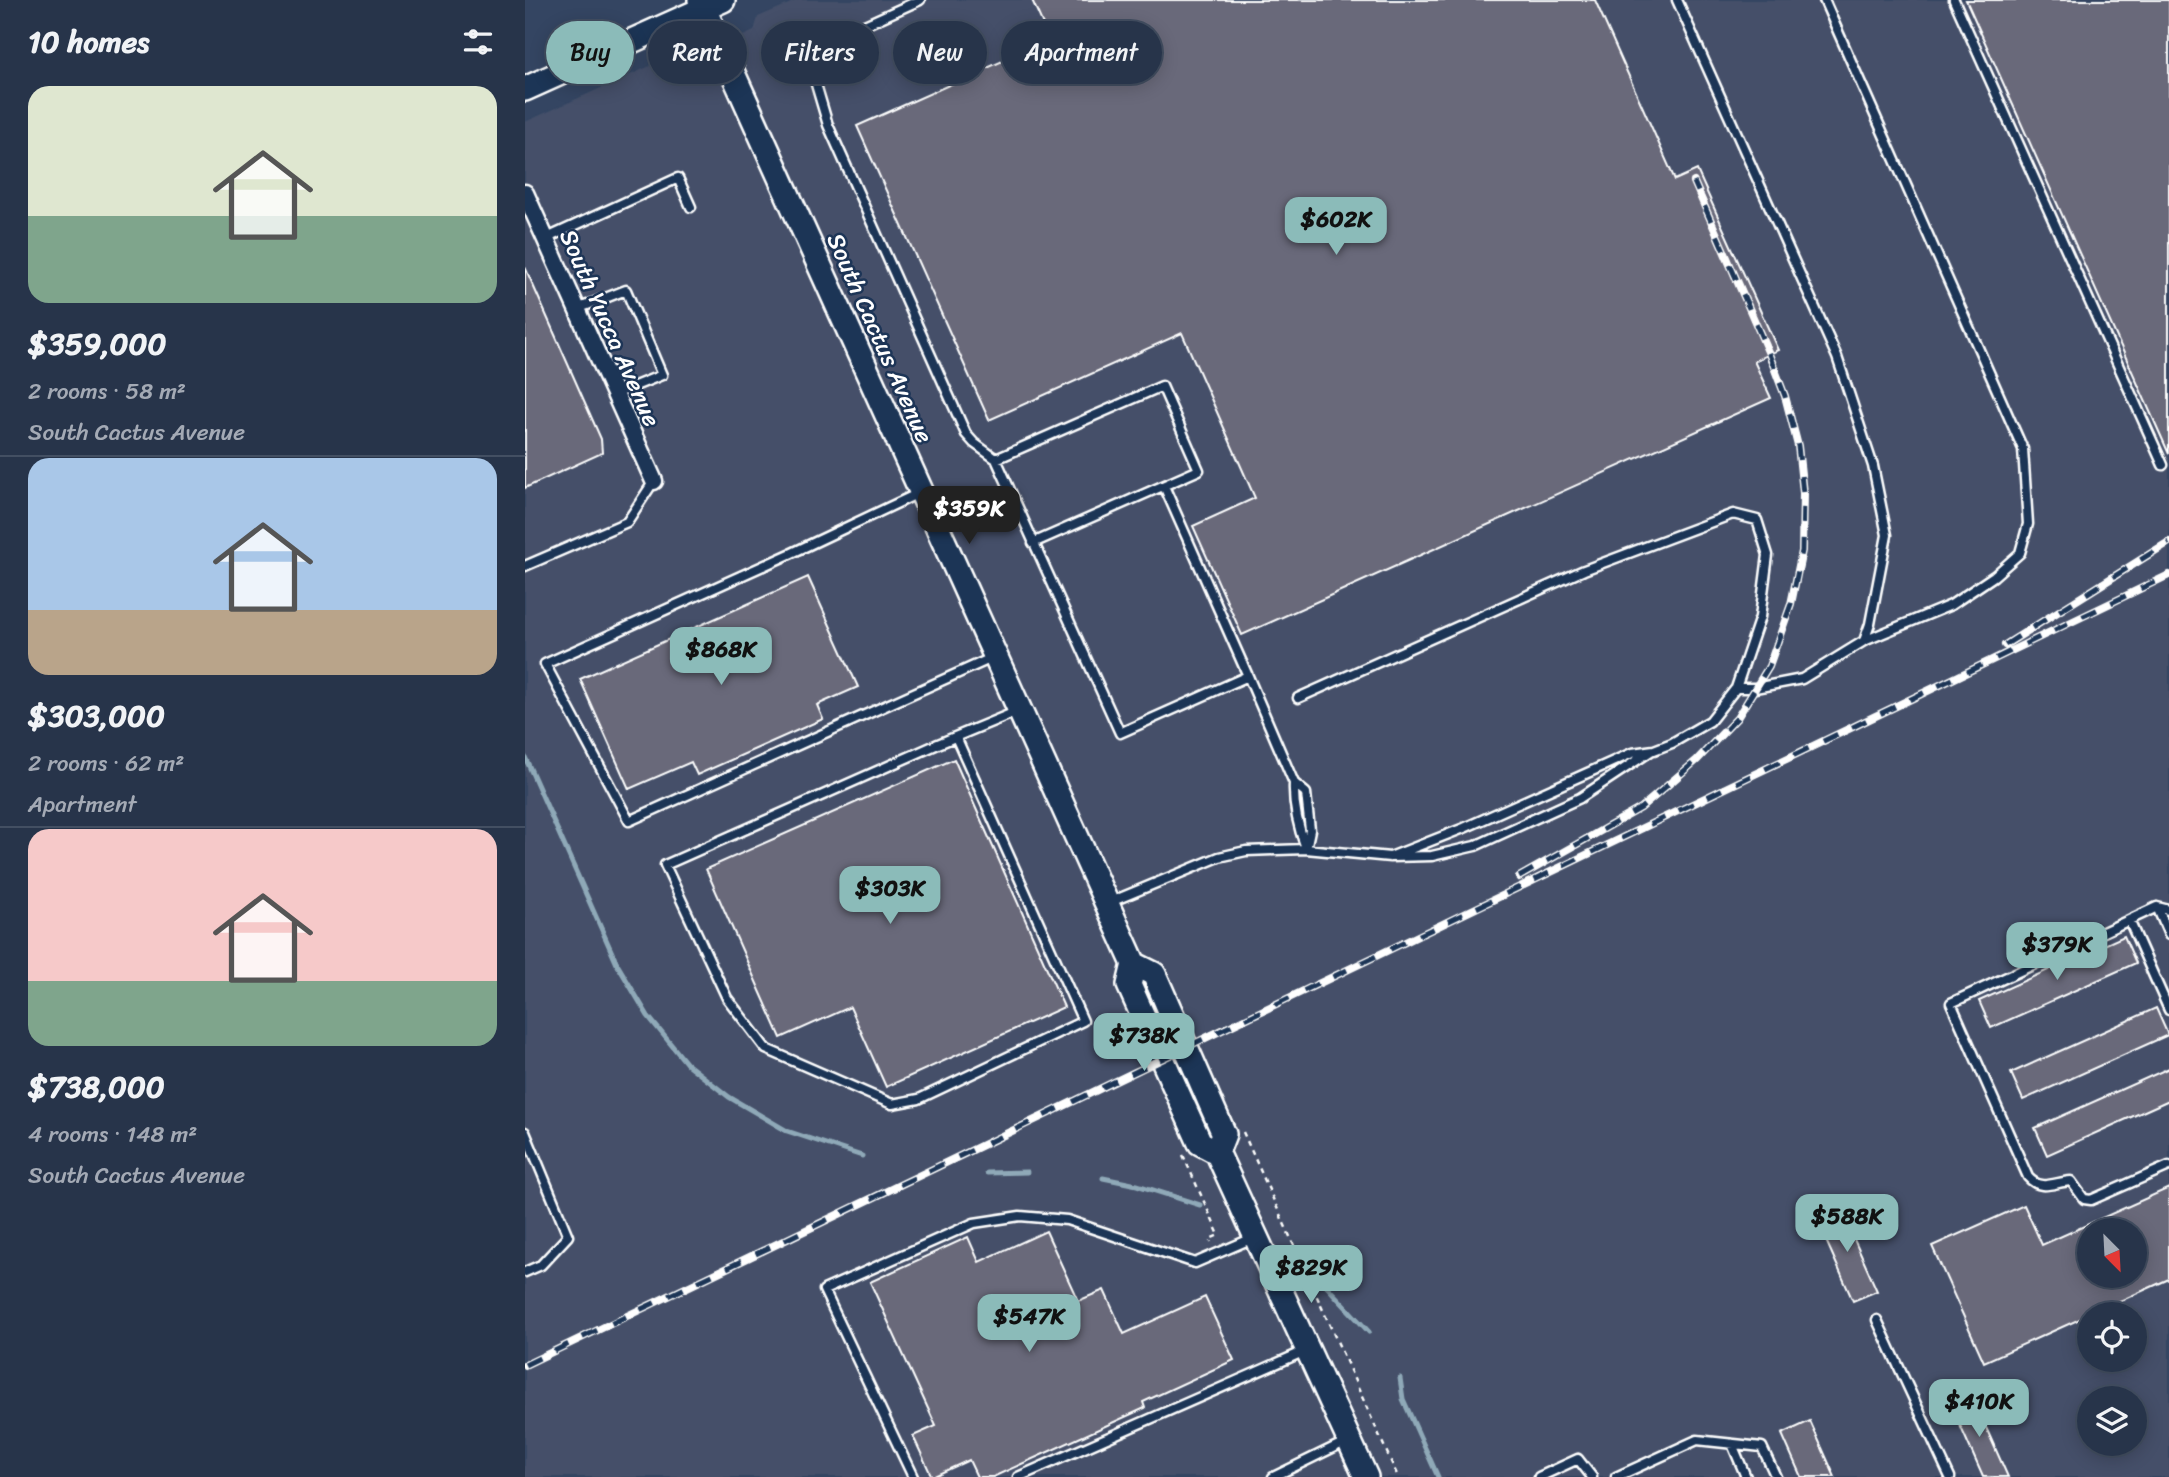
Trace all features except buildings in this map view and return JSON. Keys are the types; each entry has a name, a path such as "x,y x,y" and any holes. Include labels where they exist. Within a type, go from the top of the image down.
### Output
{"main road":[{"path":"525,89 709,3"},
{"name":"South Cactus Avenue","path":"709,3 921,492 1105,905 1134,964 1129,985 1134,997 1200,1143 1217,1152 1366,1477"}],"street":[{"name":"South Yucca Avenue","path":"525,193 654,481"}],"lane":[{"path":"920,0 836,38 820,51 814,81 828,125 966,434 996,459 1120,733 1248,676"},
{"path":"1677,0 1837,357 1874,466 1887,535 1870,624 1864,641"},
{"path":"1736,688 1755,688 1802,679 1864,641 1951,605 1994,576 2020,553 2028,524 2023,449 1824,0"},
{"path":"1954,0 2163,465"},
{"path":"545,239 678,178 691,207"},
{"path":"577,309 626,290 661,375 615,394"},
{"path":"996,459 1162,386 1199,470 1033,543"},
{"path":"525,566 627,522 654,481"},
{"path":"1164,486 1294,783 1306,793 1310,830 1306,849"},
{"path":"921,492 545,664 629,821 995,657"},
{"path":"1105,905 1219,857 1246,851 1306,849 1390,857 1432,856 1475,846 1580,798 1654,750 1710,721 1736,688 1759,617 1767,555 1757,520 1733,514 1584,570 1298,698"},
{"path":"956,737 1083,1021 919,1099 892,1104 766,1049 727,998 665,865 956,737 1018,711"},
{"path":"1390,857 1464,828 1632,753 1654,750"},
{"path":"1294,783 1293,798 1298,827 1306,849"},
{"path":"2169,910 2157,907 1951,1003 2028,1177 2035,1184 2045,1187 2071,1181 2084,1199 2091,1200 2169,1166"},
{"path":"2157,907 2169,934"},
{"path":"2129,920 2169,1010"},
{"path":"525,1132 568,1236 541,1265 525,1272"},
{"path":"913,1477 824,1290 974,1223 1020,1216 1067,1220 1195,1263 1256,1237"},
{"path":"1877,1320 1950,1477"},
{"path":"1018,1477 1308,1349"},
{"path":"1273,1477 1349,1440"},
{"path":"1621,1476 1697,1440 1762,1447 1776,1477"},
{"path":"1732,1444 1747,1477"},
{"path":"1539,1477 1578,1459 1592,1477"}],"path":[{"path":"1239,1122 1398,1477"},
{"path":"1181,1151 1219,1235 1210,1239 1216,1254"}],"shaded area":[{"path":"798,0 2169,0 2169,1477 525,1477 525,122 610,84 634,84 634,73 648,67 648,84 747,84 747,34 754,31 758,17"}],"waterway":[{"path":"525,757 617,964 648,1016 687,1064 729,1097 787,1131 862,1156"},
{"path":"987,1173 1027,1172"},
{"path":"1103,1178 1137,1185 1200,1205"},
{"path":"1318,1277 1369,1332"},
{"path":"1400,1378 1403,1399 1438,1477"}],"railway":[{"path":"1519,877 1641,808 1697,760 1737,718 1769,666 1791,604 1802,551 1803,493 1798,446 1785,396 1769,354 1694,182"},
{"path":"2005,645 2169,542"},
{"path":"525,1365 2169,575"}]}
